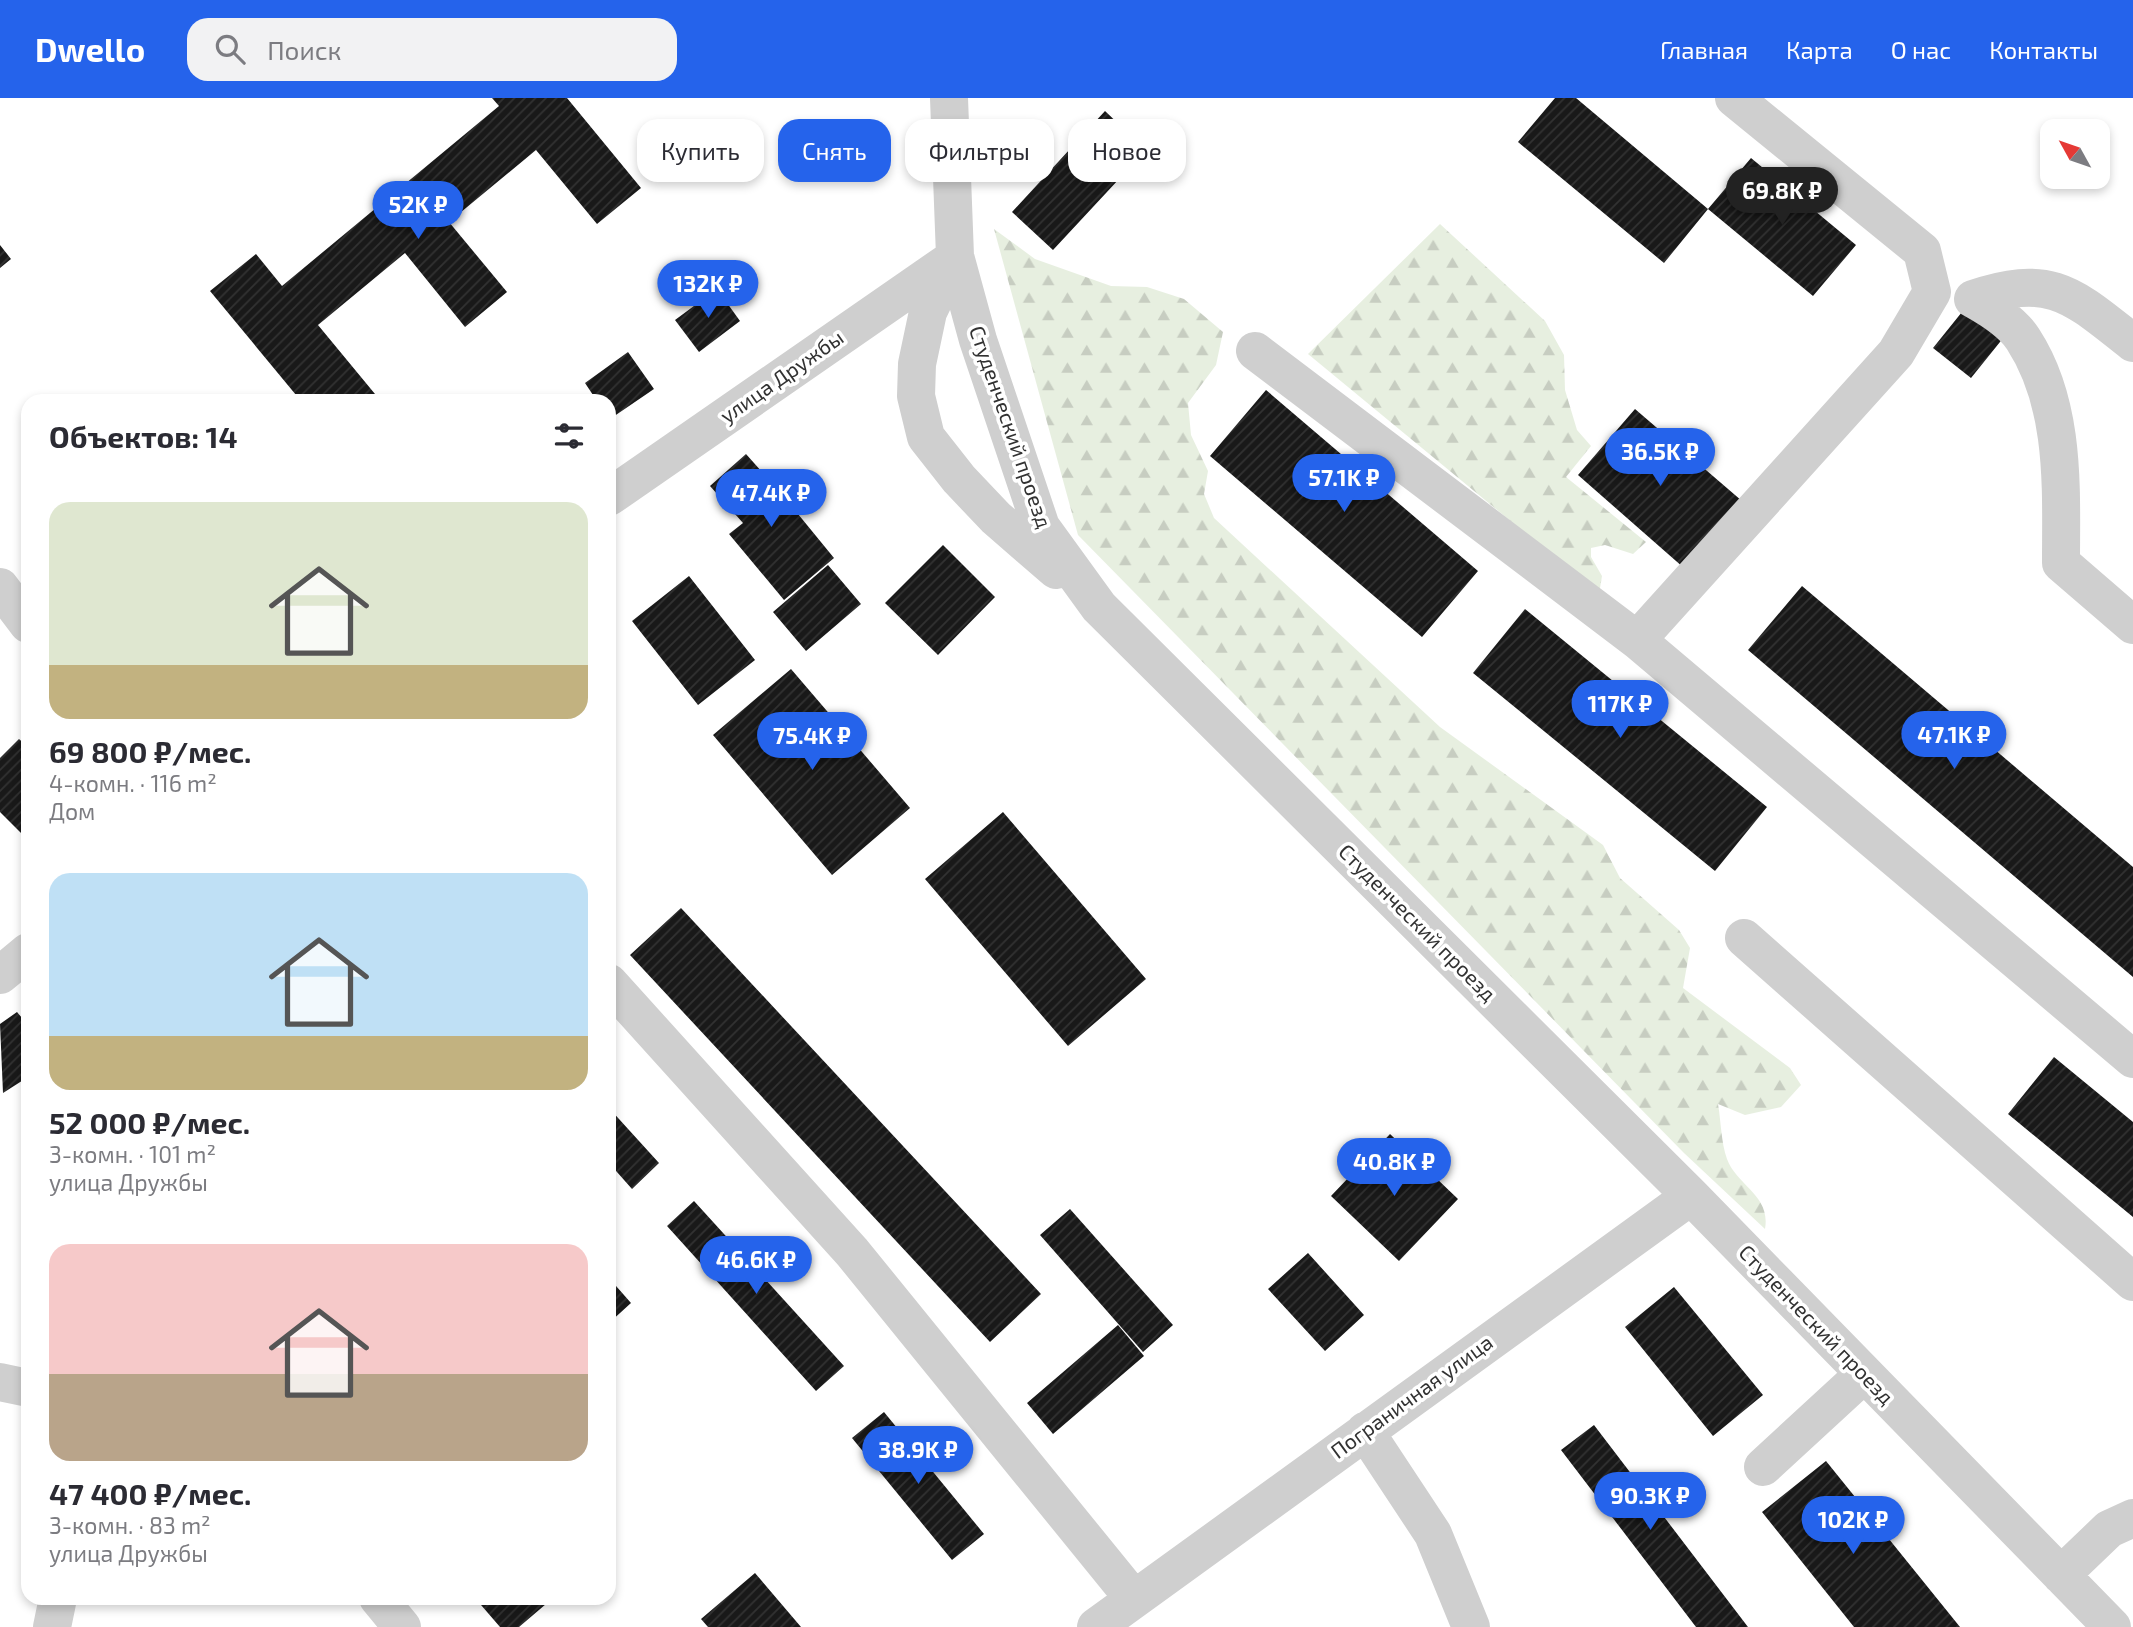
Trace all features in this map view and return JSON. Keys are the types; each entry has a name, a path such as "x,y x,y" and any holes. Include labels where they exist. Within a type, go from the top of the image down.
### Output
{"street":[{"name":"Студенческий проезд","path":"949,98 956,256 978,340 1041,527 1099,607 1691,1196 2112,1627"},
{"path":"1637,640 1896,353 1931,292 1922,251 1734,98"},
{"name":"улица Дружбы","path":"616,492 956,256"},
{"path":"956,256 928,312 917,364 916,396 926,437 959,479 996,518 1099,607"},
{"path":"1921,310 1973,299 2008,287 2037,288 2075,297 2133,343"},
{"path":"1973,299 1993,311 2022,338 2047,396 2061,464 2061,563 2133,625"},
{"path":"1255,351 1637,640 2133,1059"},
{"path":"0,587 21,615"},
{"path":"1744,938 2133,1282"},
{"path":"0,975 21,958"},
{"path":"616,991 852,1252 1134,1599"},
{"name":"Пограничная улица","path":"1096,1627 1691,1196"},
{"path":"1763,1466 1864,1374"},
{"path":"0,1382 21,1386"},
{"path":"1365,1431 1433,1534 1471,1627"},
{"path":"2061,1575 2109,1529 2133,1518"},
{"path":"52,1627 57,1605"},
{"path":"384,1605 402,1627"}],"green space":[{"path":"1440,224 1545,321 1564,355 1565,390 1577,430 1591,446 1566,477 1646,542 1633,554 1605,545 1591,548 1591,557 1602,576 1599,594 1308,354"},
{"path":"994,229 1035,259 1111,286 1147,287 1184,299 1223,332 1216,365 1188,403 1191,435 1208,471 1204,494 1214,518 1440,727 1603,845 1620,878 1679,930 1690,948 1683,988 1790,1068 1801,1085 1781,1107 1745,1115 1718,1104 1727,1159 1763,1208 1766,1217 1765,1229 1684,1153 1078,535"}],"building":[{"path":"492,98 567,98 641,188 597,224 536,150 449,222 507,292 465,327 405,253 318,325 375,394 295,394 210,291 256,254 282,286 499,106"},
{"path":"1555,98 1576,98 1708,209 1664,263 1518,142"},
{"path":"1105,111 1113,119 1098,119"},
{"path":"1068,151 1068,182 1116,182 1053,250 1012,212 1040,182 1054,182 1054,166"},
{"path":"1751,158 1856,245 1813,296 1708,209"},
{"path":"0,245 11,259 0,268"},
{"path":"717,289 740,321 699,352 675,320"},
{"path":"1966,307 2004,337 1971,378 1933,348"},
{"path":"628,352 654,389 616,415 616,394 592,394 585,383"},
{"path":"1266,390 1478,571 1422,637 1210,456"},
{"path":"1635,409 1742,501 1684,568 1578,475"},
{"path":"746,454 779,491 768,500 780,492 834,558 784,600 729,534 743,523 710,486"},
{"path":"943,545 995,597 938,655 885,603"},
{"path":"828,565 861,604 806,651 773,612"},
{"path":"689,576 755,660 698,705 632,621"},
{"path":"1802,586 2133,867 2133,977 1748,650"},
{"path":"1525,609 1767,807 1715,871 1473,673"},
{"path":"791,669 910,808 832,875 713,735"},
{"path":"19,739 21,741 21,833 0,812 0,758"},
{"path":"1003,812 1146,979 1068,1046 925,879"},
{"path":"681,908 1041,1294 990,1342 630,955"},
{"path":"17,1012 21,1017 21,1081 3,1093 0,1024"},
{"path":"2054,1057 2133,1122 2133,1217 2008,1114"},
{"path":"616,1116 659,1163 632,1189 616,1171"},
{"path":"1390,1134 1458,1199 1399,1261 1331,1196"},
{"path":"694,1201 844,1366 816,1391 667,1226"},
{"path":"1070,1209 1173,1325 1143,1352 1040,1235"},
{"path":"1308,1253 1364,1315 1325,1351 1268,1289"},
{"path":"616,1286 631,1303 616,1317"},
{"path":"1674,1287 1763,1395 1713,1436 1625,1327"},
{"path":"1118,1325 1144,1356 1053,1434 1027,1403"},
{"path":"884,1412 984,1534 952,1560 852,1438"},
{"path":"1594,1425 1748,1627 1696,1627 1561,1450"},
{"path":"1826,1461 1960,1627 1854,1627 1762,1512"},
{"path":"755,1573 801,1627 708,1627 701,1619"},
{"path":"481,1605 545,1605 519,1627 500,1627"}]}
